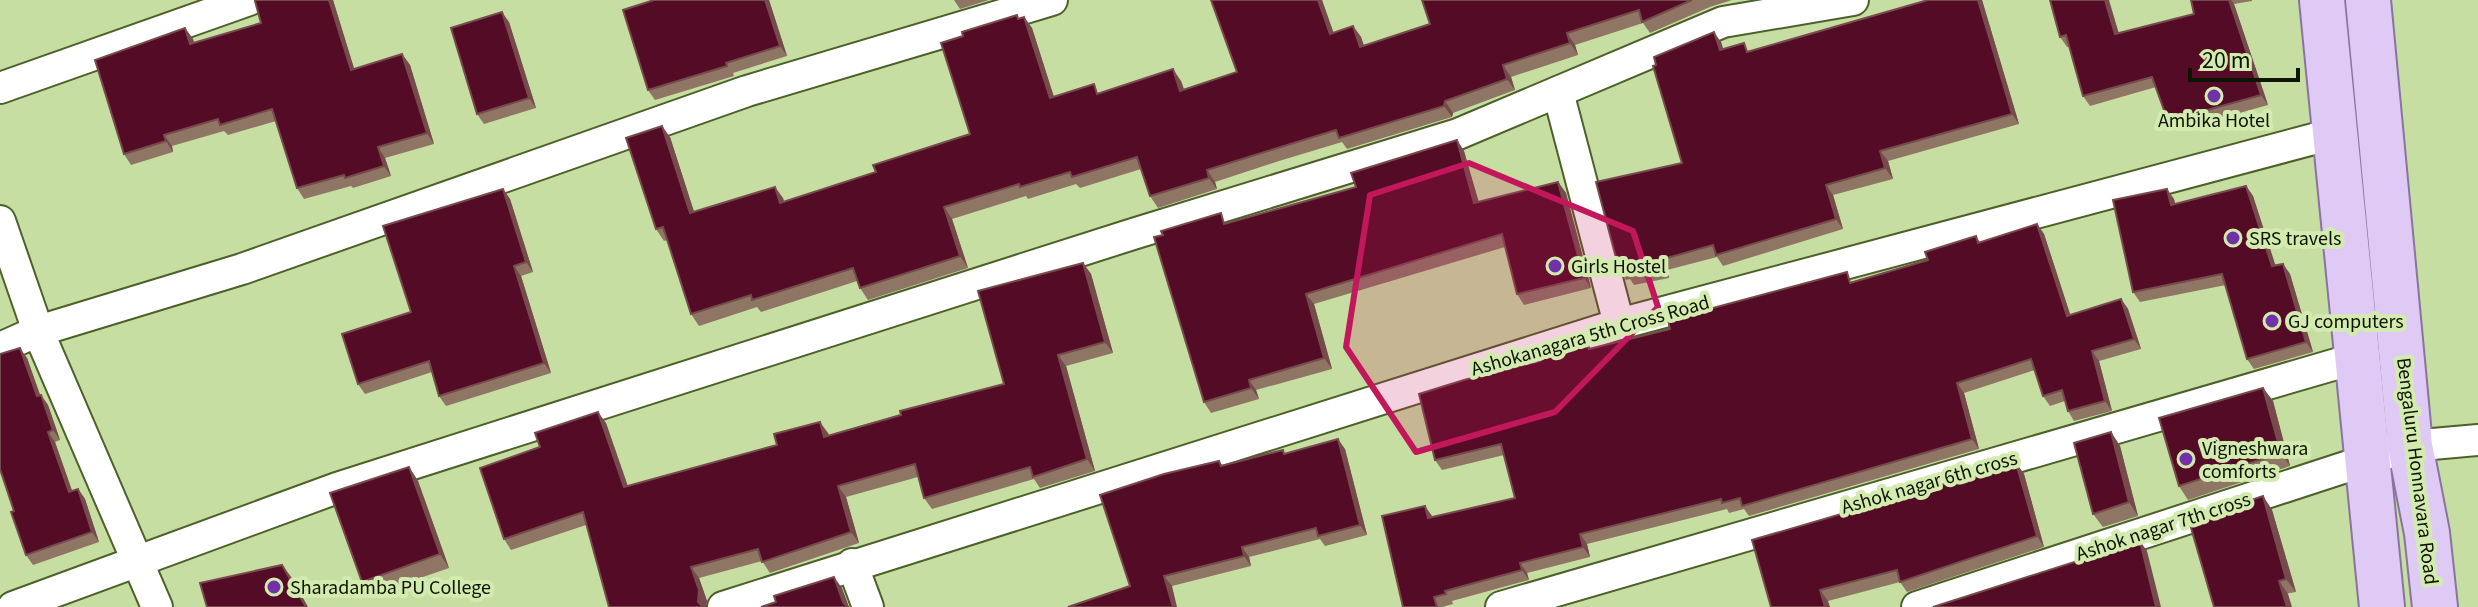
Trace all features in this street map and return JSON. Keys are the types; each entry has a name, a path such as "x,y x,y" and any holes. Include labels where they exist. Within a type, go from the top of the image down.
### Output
{"main road":[{"path":"2322,0 2382,607"},
{"name":"Bengaluru Honnavara Road","path":"2368,0 2410,446 2427,533 2435,607"}],"street":[{"path":"0,88 249,0"},
{"path":"0,348 38,331 242,269 747,91 1052,0"},
{"path":"13,607 351,483 1458,134 1723,22 1853,0"},
{"path":"1558,92 1619,324"},
{"name":"Ashokanagara 5th Cross Road","path":"723,607 1619,324 2336,133"},
{"path":"0,221 38,331 157,607"},
{"name":"Ashok nagar 6th cross","path":"1501,607 2357,358"},
{"name":"Ashok nagar 7th cross","path":"1917,607 2410,446 2478,440"},
{"path":"852,564 868,607"}],"highlighted area":[{"path":"1469,163 1633,231 1658,307 1555,412 1416,452 1346,347 1370,195"}],"building":[{"path":"255,0 329,0 351,70 402,54 427,133 378,147 384,166 297,188 272,109 220,125 218,119 164,135 166,141 124,154 95,60 185,28 190,44 261,23"},
{"path":"654,0 765,0 780,46 648,90 623,10"},
{"path":"1211,0 1318,0 1330,34 1353,26 1360,47 1430,24 1422,0 1692,0 1642,22 1639,10 1567,33 1570,43 1503,65 1507,79 1445,101 1444,106 1339,138 1336,130 1207,170 1209,178 1150,196 1137,157 1072,177 1070,172 1020,187 1019,184 944,207 960,256 860,288 853,268 752,300 751,295 691,314 663,227 656,229 626,138 662,126 690,213 775,187 780,203 876,172 873,165 970,134 941,43 963,36 962,32 1017,15 1018,19 1024,17 1050,98 1094,84 1097,94 1173,69 1180,91 1237,72"},
{"path":"1928,0 1978,0 2012,114 1880,151 1885,168 1826,185 1836,219 1716,255 1713,245 1660,260 1662,268 1627,275 1626,268 1619,269 1596,182 1682,163 1653,66 1656,65 1654,57 1714,32 1720,50 1744,43 1747,52"},
{"path":"2050,0 2105,0 2115,34 2194,14 2191,0 2229,0 2261,95 2168,121 2152,77 2083,96 2066,35 2060,37"},
{"path":"502,12 529,98 477,114 451,28"},
{"path":"1457,140 1474,203 1558,182 1584,278 1517,294 1502,234 1306,294 1324,358 1249,380 1251,388 1204,402 1154,237 1163,235 1161,231 1221,213 1224,224 1356,187 1351,173"},
{"path":"2246,186 2272,266 2283,264 2306,342 2247,359 2222,274 2133,292 2113,200 2167,189 2171,205"},
{"path":"503,189 526,262 514,266 544,363 439,396 429,361 358,384 342,334 411,312 383,226"},
{"path":"2037,224 2067,316 2121,299 2134,339 2092,351 2105,401 2068,411 2062,390 2043,396 2031,359 1957,383 1972,439 1742,506 1740,498 1722,503 1721,499 1580,534 1583,547 1520,563 1522,570 1445,591 1446,594 1434,597 1437,607 1403,607 1382,516 1425,506 1428,518 1515,498 1501,444 1435,460 1419,394 1540,361 1539,357 1588,345 1589,349 1670,329 1668,320 1847,272 1850,283 1928,260 1925,252 1976,236 1978,243"},
{"path":"1083,263 1105,342 1058,355 1087,459 1033,477 1030,467 924,498 915,464 838,486 851,532 762,562 758,549 691,567 699,590 698,602 703,607 609,607 583,512 504,539 480,468 540,447 535,433 598,412 624,487 777,445 774,434 820,422 824,437 901,415 900,411 1004,384 978,291"},
{"path":"20,348 53,430 48,432 69,492 78,489 92,532 26,555 0,469 0,354"},
{"path":"2263,388 2281,453 2179,486 2159,418"},
{"path":"2111,432 2129,502 2093,514 2074,443"},
{"path":"1338,439 1360,525 1318,536 1316,528 1242,547 1244,556 1164,576 1173,607 1068,607 1130,586 1100,495 1164,474 1219,461 1221,466 1283,450 1284,454"},
{"path":"2016,463 2037,536 1900,582 1897,570 1820,590 1825,607 1771,607 1752,540"},
{"path":"409,467 440,554 362,582 330,493"},
{"path":"2263,496 2286,579 2279,581 2287,607 2214,607 2189,521"},
{"path":"2140,541 2156,607 1933,607"},
{"path":"282,565 306,607 207,607 200,583"},
{"path":"834,577 847,607 761,607 776,602 774,596"}],"place":[{"name":"Ambika Hotel","path":"2214,96"},
{"name":"SRS travels","path":"2233,238"},
{"name":"Girls Hostel","path":"1555,266"},
{"name":"GJ computers","path":"2272,321"},
{"name":"Vigneshwara comforts","path":"2186,459"},
{"name":"Sharadamba PU College","path":"274,587"}]}
